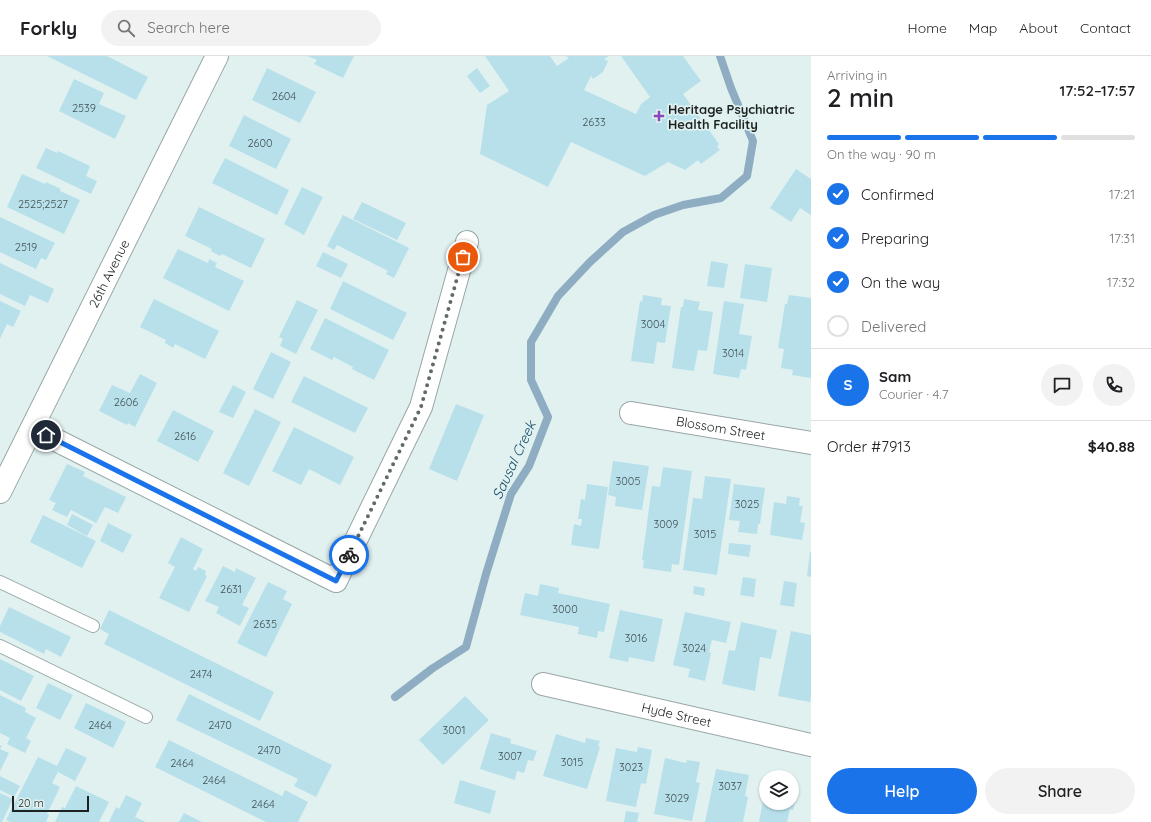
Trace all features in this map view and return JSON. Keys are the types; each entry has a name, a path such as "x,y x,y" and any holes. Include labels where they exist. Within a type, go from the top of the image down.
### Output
{"street":[{"name":"26th Avenue","path":"0,492 217,56"},
{"path":"32,428 336,581 421,407 467,242"},
{"name":"Blossom Street","path":"630,413 811,443"},
{"name":"Hyde Street","path":"543,684 811,744"}],"lane":[{"path":"0,582 93,626"},
{"path":"0,646 146,717"}],"building":[{"path":"47,56 107,56 148,77 136,100"},
{"path":"307,56 354,56 343,78 314,64 317,60"},
{"path":"485,56 550,56 557,66 569,58 566,56 609,56 604,59 608,61 603,72 593,79 591,76 584,90 636,114 641,104 650,97 621,56 683,56 701,81 683,94 719,144 717,147 720,150 701,164 698,160 685,170 668,162 645,176 571,142 548,187 480,154 487,105 509,91"},
{"path":"267,68 316,92 300,123 252,100"},
{"path":"477,68 490,86 480,93 467,76"},
{"path":"74,79 104,93 99,104 126,116 115,139 59,111"},
{"path":"244,115 291,139 276,169 229,146"},
{"path":"46,148 57,153 58,151 90,166 86,176 97,181 91,194 36,168"},
{"path":"225,158 289,190 277,215 212,183"},
{"path":"796,169 811,179 811,215 800,208 791,222 770,208"},
{"path":"22,174 45,184 46,182 61,189 60,191 80,200 64,234 7,207"},
{"path":"302,187 323,197 304,235 284,224"},
{"path":"362,202 406,223 397,240 353,219"},
{"path":"199,207 265,239 251,268 222,254 220,256 211,251 212,249 185,236"},
{"path":"343,215 409,248 394,278 386,274 388,271 337,245 334,250 327,246"},
{"path":"0,217 55,243 46,260 41,258 36,269 0,252"},
{"path":"178,249 208,263 209,259 217,263 215,267 244,281 229,311 163,278"},
{"path":"323,252 348,264 341,278 316,266"},
{"path":"711,261 728,264 724,288 707,286"},
{"path":"0,263 54,289 48,303 30,295 25,306 0,294"},
{"path":"745,264 772,268 767,302 740,298"},
{"path":"343,281 407,313 393,340 330,309"},
{"path":"643,295 662,298 661,305 671,306 665,343 657,342 654,364 631,361 640,301 642,302"},
{"path":"789,295 811,298 811,378 792,375 793,370 781,368 784,349 778,348 785,304 787,304"},
{"path":"154,299 219,331 205,359 175,344 173,348 165,343 166,340 140,327"},
{"path":"684,299 700,302 698,310 713,312 707,351 698,350 694,371 672,368 681,307 683,307"},
{"path":"297,300 318,310 296,354 280,346 283,339 279,337"},
{"path":"0,301 21,311 13,327 7,324 0,339"},
{"path":"724,301 744,304 739,334 752,336 746,370 741,369 739,378 713,374"},
{"path":"325,318 389,350 374,380 352,369 353,367 334,357 332,360 310,349"},
{"path":"271,352 291,362 273,399 253,389"},
{"path":"140,374 157,383 135,427 128,423 127,425 99,411 112,385 130,393"},
{"path":"304,376 368,408 355,433 291,402"},
{"path":"233,385 246,392 233,418 219,412"},
{"path":"456,404 484,415 457,481 429,469"},
{"path":"255,409 281,422 249,486 223,473"},
{"path":"173,410 214,431 198,462 157,441"},
{"path":"294,427 354,457 340,485 309,469 301,485 272,471"},
{"path":"613,461 649,466 642,510 615,506 616,497 608,495"},
{"path":"67,464 85,472 83,476 126,497 118,513 105,507 96,523 71,510 67,517 52,510 56,503 49,500"},
{"path":"663,467 692,471 679,565 672,564 671,572 643,568 644,560 642,560 652,486 660,487"},
{"path":"705,476 731,479 717,575 683,570 693,498 702,499"},
{"path":"587,484 608,487 599,549 571,545 574,524 581,526 582,519 578,519 581,499 585,500"},
{"path":"734,484 765,488 760,524 758,524 757,534 738,532 740,521 729,520"},
{"path":"787,496 800,498 799,506 803,506 800,522 805,523 802,540 770,535 774,502 786,504"},
{"path":"72,514 93,525 87,536 67,525"},
{"path":"43,515 96,541 82,568 30,542"},
{"path":"108,523 132,535 123,553 100,541"},
{"path":"181,537 203,549 193,569 196,571 198,567 206,571 205,575 207,576 189,612 159,598 175,567 168,563"},
{"path":"729,543 751,545 749,557 728,554"},
{"path":"811,552 811,577 807,576"},
{"path":"223,566 235,572 236,568 256,578 242,605 249,608 240,626 216,613 219,607 205,601"},
{"path":"743,577 756,579 754,597 740,595"},
{"path":"784,581 797,583 794,607 780,605"},
{"path":"268,582 287,591 283,599 292,604 266,657 237,643"},
{"path":"540,584 559,588 558,593 610,604 604,632 598,631 597,638 578,634 579,627 520,615 525,593 538,596"},
{"path":"694,586 705,588 704,596 693,594"},
{"path":"9,607 71,637 61,657 46,649 44,654 0,632 0,626"},
{"path":"109,610 274,692 260,721 104,644 109,634 100,629"},
{"path":"620,610 663,619 654,662 629,657 628,662 609,658"},
{"path":"685,612 731,622 726,643 712,640 709,652 711,653 705,681 688,677 690,669 673,665"},
{"path":"741,622 777,630 771,659 760,657 755,691 722,684 729,650 735,651"},
{"path":"791,631 811,635 810,702 778,696"},
{"path":"0,659 34,676 21,701 0,690"},
{"path":"48,683 73,695 60,720 36,708"},
{"path":"189,694 332,765 316,797 294,786 298,779 176,720"},
{"path":"0,695 26,708 25,712 36,718 26,738 31,741 25,753 7,744 10,738 0,733"},
{"path":"465,696 489,720 443,765 419,740"},
{"path":"86,703 126,722 113,748 74,728"},
{"path":"491,733 511,739 510,743 537,751 533,761 528,760 524,773 517,771 515,780 480,769"},
{"path":"556,734 585,743 586,738 600,741 598,746 600,747 587,789 543,776"},
{"path":"169,740 282,796 285,790 308,802 298,822 266,822 155,767"},
{"path":"638,747 652,750 646,784 641,783 636,807 606,801 616,748 637,752"},
{"path":"66,748 87,758 75,781 58,772 52,783 60,787 47,814 49,815 46,822 10,822 6,820 38,757 57,766"},
{"path":"0,749 9,753 0,771"},
{"path":"665,758 686,763 687,760 700,762 696,782 700,783 692,821 654,814"},
{"path":"716,769 749,775 745,796 748,797 743,822 705,822"},
{"path":"0,776 20,786 14,797 0,790"},
{"path":"460,780 496,791 490,814 454,803"},
{"path":"76,786 109,802 99,822 55,822 62,807 65,808"},
{"path":"0,793 13,799 2,822 0,822"},
{"path":"126,795 142,803 135,817 146,822 109,822 116,807 119,809"},
{"path":"761,810 790,810 787,822 759,822"},
{"path":"626,811 639,813 637,822 624,822"},
{"path":"184,813 202,822 179,822"}],"waterway":[{"name":"Sausal Creek","path":"395,697 433,668 466,647 486,574 511,494 529,466 548,417 531,380 531,342 558,296 590,262 623,232 654,215 683,205 721,198 747,176 753,141 731,88 720,56"}],"way so far":[{"path":"349,555 421,407 463,257"}],"place":[{"name":"Heritage Psychiatric Health Facility","path":"659,116"}],"route":[{"path":"46,435 336,581 349,555"}]}
